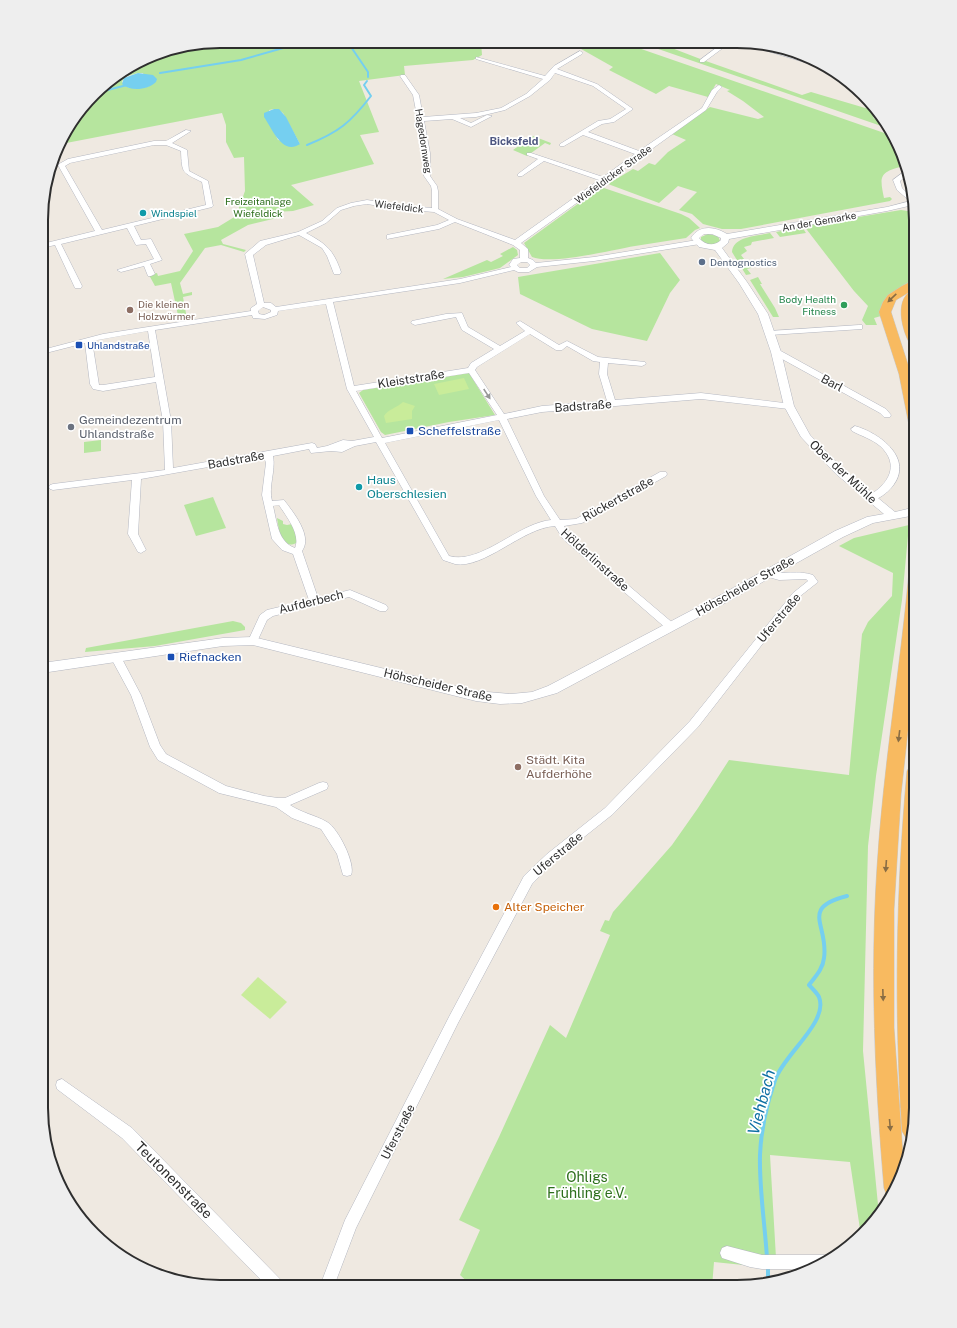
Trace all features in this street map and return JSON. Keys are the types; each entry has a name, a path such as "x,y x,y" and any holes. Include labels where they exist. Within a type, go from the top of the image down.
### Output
{"highway":[{"path":"909,287 889,300 885,312 888,327 905,374 909,393"},
{"path":"909,303 906,314 909,328"},
{"path":"894,1178 886,1079 884,1004 886,868 896,761 909,656"},
{"path":"909,855 905,958 909,1076"}],"street":[{"path":"702,61 720,48"},
{"path":"452,117 471,125 528,95 548,78 552,70 580,54"},
{"path":"478,58 548,78"},
{"path":"552,70 595,85 630,110 612,121 600,122 584,133 578,134 562,146"},
{"name":"Hagedornweg","path":"403,76 416,95 427,153 427,176 434,186 435,191 435,210"},
{"name":"Wiefeldicker Straße","path":"516,243 704,110 709,105 716,89 719,88"},
{"path":"420,119 486,114 503,109"},
{"path":"167,143 188,131"},
{"path":"584,133 640,154"},
{"path":"48,244 57,242 100,233 130,226 210,206 205,181 187,172 185,169 184,150 167,143 154,143 68,161 61,165 100,233"},
{"path":"529,154 542,160 569,166 605,180"},
{"path":"520,175 542,160"},
{"path":"903,175 896,180 897,186 908,197"},
{"name":"Wiefeldick","path":"261,305 249,254 263,242 300,233 324,222 339,209 359,202 374,202 398,207 435,210 455,220 516,243"},
{"name":"An der Gemarke","path":"697,242 696,236 704,231 718,232 725,237 887,209 908,202"},
{"name":"Wiefeldick","path":"390,237 435,228 455,220"},
{"path":"121,270 158,260 148,240 139,243 130,226"},
{"path":"300,233 327,249 337,272"},
{"path":"253,313 255,308 261,305 268,305 275,309 329,302 460,281 515,268 526,271 533,268 534,265 594,259 697,242 706,246 717,247 724,243 725,237"},
{"path":"57,242 78,286"},
{"path":"516,243 524,250 524,259"},
{"name":"Ober der Mühle","path":"717,247 743,282 763,314 776,352 789,406 806,436 820,453 840,472 892,515"},
{"path":"515,268 514,263 518,260 524,259 530,261 534,265"},
{"path":"146,264 151,274"},
{"path":"329,302 351,389 379,440"},
{"path":"48,350 88,340 151,328 253,313 258,317 266,317 273,314 275,309"},
{"path":"415,323 446,316 459,315 465,328 499,350"},
{"path":"520,323 525,328 559,348 568,343 596,358 642,364"},
{"path":"770,333 859,327"},
{"path":"151,328 167,421 169,472"},
{"path":"471,370 474,365 530,331"},
{"path":"88,340 94,384 96,387 103,388 159,379"},
{"name":"Barl","path":"776,352 883,411 887,415"},
{"path":"604,360 603,374 612,404"},
{"name":"Kleiststraße","path":"351,389 471,370"},
{"name":"Hölderlinstraße","path":"471,370 502,417 540,496 556,524 566,537 671,627"},
{"name":"Badstraße","path":"53,487 169,472 312,446 314,451 332,448 335,444 346,442 352,444 379,440 542,409 701,396 789,406"},
{"path":"855,429 884,444 894,460 891,482 881,492 871,498"},
{"name":"Rückertstraße","path":"379,440 446,558 460,562 507,542 540,525 570,524 580,521 664,474"},
{"path":"268,455 270,463 266,495 270,504 277,538 290,550 297,551"},
{"path":"136,476 133,534 141,550"},
{"path":"270,504 281,502 298,530 302,537 300,548 297,551"},
{"name":"Höhscheider Straße","path":"48,667 224,642 253,642 455,691 508,700 525,698 551,691 671,627 839,534 871,520 909,513"},
{"path":"297,551 314,602"},
{"name":"Uferstraße","path":"329,1280 350,1225 454,1019 528,880 551,857 609,811 694,724 796,595 812,582 810,578 806,576 779,577 768,574"},
{"name":"Aufderbech","path":"253,642 261,622 267,615 314,602 350,593 383,608"},
{"path":"116,658 136,695 155,747 162,757 223,790 278,804 296,815 320,823 330,831 343,854 347,871"},
{"path":"278,804 323,786"},
{"name":"Teutonenstraße","path":"62,1085 127,1133 271,1280"},
{"path":"727,1253 750,1260 769,1262 813,1262"}],"green space":[{"name":"Freizeitanlage Wiefeldick","path":"209,48 481,48 482,55 473,60 404,66 405,75 359,81 379,132 360,135 374,164 291,185 314,205 293,211 275,212 277,218 248,225 221,240 223,244 246,250 244,252 221,245 205,248 180,283 183,294 192,292 192,295 183,297 187,319 179,320 171,283 155,286 149,275 157,273 158,276 180,271 193,251 184,234 218,227 236,216 245,191 244,157 234,158 226,142 226,125 222,113 67,143 84,115 98,98 115,84 134,71 154,61 187,51","holes":["143,73 149,86 142,88 130,88 123,84 122,81 127,76","269,110 279,110 283,113 300,144 278,140 271,126"]},
{"path":"579,48 638,48 886,133 901,167 890,170 883,176 882,179 884,198 890,197 892,199 890,201 741,229 722,229 703,224 692,214 679,210 697,192 678,186 659,203 608,184 633,169 638,171 649,163 655,165 668,152 686,140 672,134 710,107 758,119 764,117 727,91 730,90 716,84 708,97 669,86 656,94 609,70 613,67"},
{"path":"655,48 672,48 802,95 811,92 867,109 874,117 873,118 876,119 881,126"},
{"path":"533,136 551,143 550,145 545,143 527,156 513,150"},
{"path":"601,187 681,214 689,218 700,228 695,230 686,238 582,256 553,259 532,257 524,243"},
{"path":"901,210 909,211 909,284 891,293 887,297 881,308 881,316 874,318 877,325 866,325 862,320 868,306 854,291 804,226"},
{"path":"802,227 806,233 780,237 776,232"},
{"path":"770,233 774,238 752,242 751,245 744,247 747,251 741,255 751,268 747,269 751,274 746,275 732,252 733,247 741,240"},
{"path":"708,234 718,236 720,241 715,244 710,244 701,241 701,237"},
{"path":"513,247 517,250 518,255 500,268 463,277 443,279 487,260 491,262 503,256 500,254"},
{"path":"660,253 680,280 670,293 647,341 592,329 520,294 518,277"},
{"path":"758,277 762,284 760,284 779,317 773,317 750,280"},
{"path":"469,373 495,415 449,422 385,435 381,432 359,393 363,390"},
{"path":"464,378 469,389 439,395 434,384"},
{"path":"403,402 415,406 412,411 412,419 386,423 384,416 385,414"},
{"path":"101,440 101,451 84,453 84,442"},
{"path":"213,497 226,528 196,536 184,505"},
{"path":"277,518 283,521 283,524 292,524 298,542 288,544 284,542 280,534"},
{"name":"Ohligs Frühling e.V.","path":"909,525 902,600 876,776 868,846 863,1051 878,1206 860,1229 850,1162 770,1155 776,1258 763,1267 714,1262 713,1280 465,1280 460,1275 480,1230 459,1220 550,1025 566,1038 610,935 600,931 605,920 609,921 613,912 672,845 729,760 849,775 862,634 868,622 892,596 893,573 839,546 854,538"},
{"path":"233,621 241,623 245,627 245,630 155,646 85,652 86,648"},
{"path":"258,977 287,1002 270,1019 241,995"}],"water":[{"path":"138,73 153,75 157,79 156,82 153,85 139,89 125,87 122,84 124,78"},
{"path":"274,109 279,109 286,117 300,144 294,147 288,146 283,144 274,134 264,117 264,113"}],"waterway":[{"path":"160,73 241,60 283,48"},
{"path":"352,48 368,72 368,77"},
{"path":"307,145 336,131 357,113 371,96 364,85 367,81"},
{"path":"108,90 127,85"},
{"name":"Viehbach","path":"767,1258 760,1168 762,1136 767,1107 775,1080 780,1070 818,1017 820,1007 819,997 809,985 820,969 824,958 823,936 819,919 820,912 824,906 832,901 847,896"},
{"name":"Viehbach","path":"768,1266 768,1277"}],"place":[{"name":"Windspiel","path":"143,213"},
{"name":"Dentognostics","path":"702,262"},
{"name":"Body Health Fitness","path":"844,305"},
{"name":"Die kleinen Holzwürmer","path":"130,310"},
{"name":"Uhlandstraße","path":"79,345"},
{"name":"Gemeindezentrum Uhlandstraße","path":"71,427"},
{"name":"Scheffelstraße","path":"410,431"},
{"name":"Haus Oberschlesien","path":"359,487"},
{"name":"Riefnacken","path":"171,657"},
{"name":"Städt. Kita Aufderhöhe","path":"518,767"},
{"name":"Alter Speicher","path":"496,907"}],"district":[{"name":"Bicksfeld","path":"514,141"}]}
